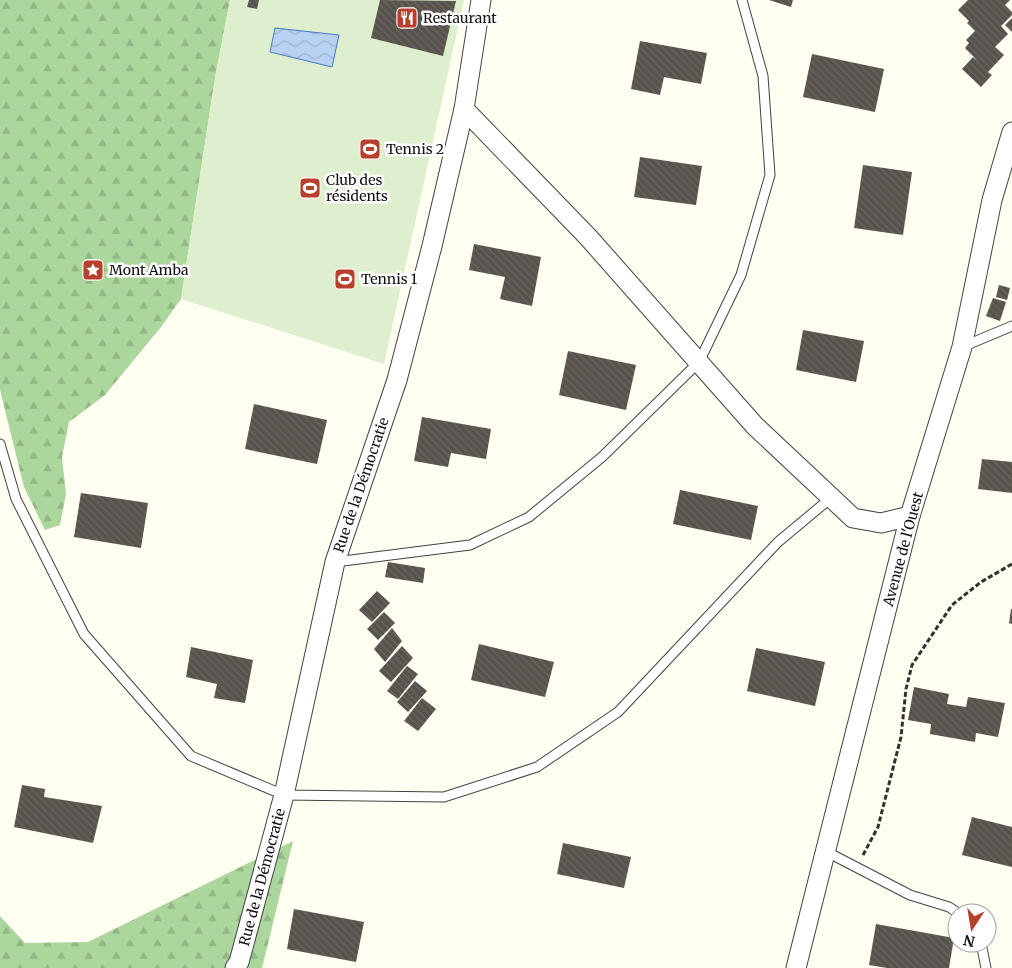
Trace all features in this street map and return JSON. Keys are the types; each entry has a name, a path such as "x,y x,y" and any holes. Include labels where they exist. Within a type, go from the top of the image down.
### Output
{"street":[{"name":"Rue de la Démocratie","path":"235,968 284,796 335,562 397,380 432,246 464,109 481,0"},
{"path":"464,109 588,237 755,426 853,518 881,523 910,516"},
{"name":"Avenue de l'Ouest","path":"796,968 827,852 910,516 962,347 992,200 1012,132"}],"lane":[{"path":"335,562 470,545 529,517 602,457 698,362 741,275 770,175 763,76 742,0"},
{"path":"962,347 1012,326"},
{"path":"0,444 16,499 84,634 191,756 284,796 444,797 537,767 618,712 778,542 832,497"},
{"path":"827,852 910,895 947,906"},
{"path":"983,953 986,968"}],"path":[{"path":"857,868 878,827 901,736 906,689 912,665 952,605 981,582 1012,564"}],"green space":[{"path":"0,0 230,0 215,78 181,299 161,327 105,395 69,422 62,457 66,494 60,525 45,530 24,487 0,390"},
{"name":"Club des résidents","path":"230,0 464,0 384,364 181,299 215,78"},
{"path":"293,841 262,968 0,968 0,916 25,943 88,942"}],"water":[{"path":"275,28 339,35 332,67 270,52"}],"building":[{"path":"249,0 259,0 257,9 247,7"},
{"path":"380,0 456,1 443,56 371,38"},
{"path":"769,0 793,0 791,7"},
{"path":"968,0 1010,0 1005,5 1012,12 1012,15 1001,26 1008,34 995,47 1004,55 988,72 992,75 981,87 962,69 973,57 978,61 965,48 969,43 966,40 975,31 967,23 969,21 958,10"},
{"path":"1012,18 1012,32 1005,25"},
{"path":"640,41 707,53 701,84 664,77 660,95 631,89"},
{"path":"812,54 884,69 875,112 803,97"},
{"path":"640,157 702,166 696,205 634,197"},
{"path":"863,165 912,172 903,235 854,228"},
{"path":"474,244 541,257 532,306 500,299 505,277 469,270"},
{"path":"999,285 1010,288 1007,300 996,297"},
{"path":"993,298 1006,302 1000,321 986,316"},
{"path":"803,330 864,341 856,382 796,370"},
{"path":"568,351 636,365 626,410 559,395"},
{"path":"254,404 327,420 317,464 245,449"},
{"path":"422,417 491,429 486,459 451,453 448,467 414,461"},
{"path":"982,459 1012,462 1012,493 978,489"},
{"path":"680,490 758,506 751,540 673,524"},
{"path":"81,493 148,503 141,548 74,537"},
{"path":"388,562 425,568 423,583 385,577"},
{"path":"377,591 390,603 372,622 359,610"},
{"path":"1012,609 1012,624 1009,623"},
{"path":"384,612 395,623 378,640 367,629"},
{"path":"392,628 402,641 385,662 374,649"},
{"path":"479,644 554,662 545,697 471,680"},
{"path":"402,646 413,658 391,682 379,671"},
{"path":"191,647 253,660 245,703 214,698 217,684 186,677"},
{"path":"756,648 825,662 815,706 747,691"},
{"path":"407,666 418,674 398,699 387,691"},
{"path":"415,681 427,691 408,712 397,702"},
{"path":"914,687 949,694 947,704 966,707 968,697 1005,703 998,737 976,733 975,742 930,734 931,724 908,720"},
{"path":"422,698 436,709 418,731 404,721"},
{"path":"22,785 45,789 44,797 102,806 93,843 14,827"},
{"path":"972,817 1012,827 1012,867 962,855"},
{"path":"563,843 631,857 624,888 557,874"},
{"path":"294,909 364,922 356,962 287,949"},
{"path":"876,924 947,937 947,953 952,953 949,968 887,968 869,965"}],"place":[{"name":"Restaurant","path":"407,18"},
{"name":"Tennis 2","path":"370,149"},
{"name":"Club des résidents","path":"310,188"},
{"name":"Mont Amba","path":"93,270"},
{"name":"Tennis 1","path":"345,279"}]}
